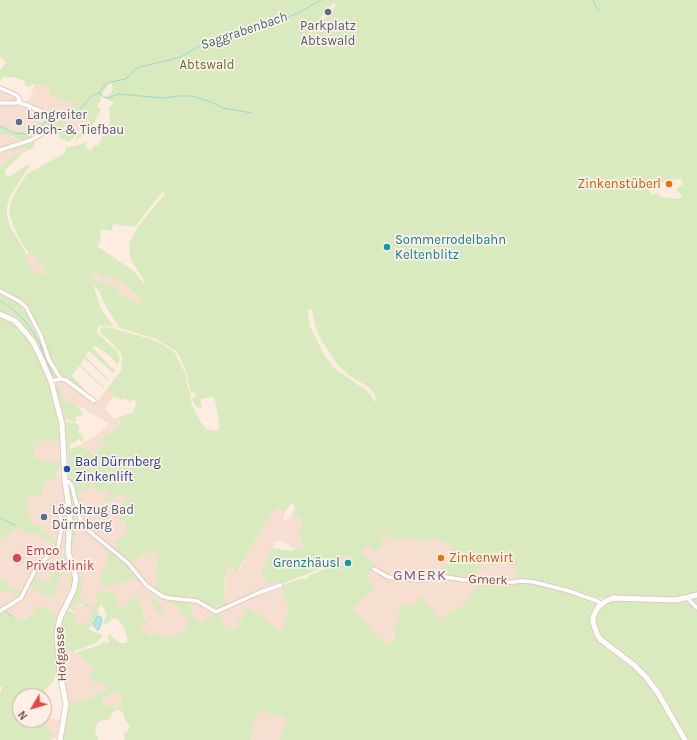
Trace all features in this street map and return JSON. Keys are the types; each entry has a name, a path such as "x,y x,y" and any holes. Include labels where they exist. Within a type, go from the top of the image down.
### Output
{"main road":[{"name":"Hofgasse","path":"0,314 16,321 26,332 41,358 51,381 62,424 65,481 70,519 68,552 76,578 74,589 60,618 58,628 60,674 66,704 60,740"},
{"path":"685,740 658,692 634,665 601,640 597,634 593,622 595,612 602,604 613,598 666,600 687,598 697,594"}],"street":[{"path":"0,88 16,96 19,99 18,102"},
{"path":"0,103 18,102 41,111 49,120"},
{"path":"0,150 35,139 51,126"},
{"path":"0,291 19,301 26,307 41,336 49,360 61,378 71,383 94,401"},
{"path":"51,381 61,378"},
{"path":"65,481 69,482 72,486 80,518 89,531 128,562 147,586 162,596 200,602 216,612 258,593 281,585"},
{"path":"0,611 21,598 37,566 58,548 61,531 60,509 64,505 68,504"},
{"name":"Gmerk","path":"374,569 388,577 405,579 420,580 445,577 477,582 534,582 569,591 602,604"},
{"path":"687,598 697,608"}],"shaded area":[{"path":"35,84 52,90 49,95 55,95 64,102 72,101 75,107 46,117 40,114 37,124 33,129 24,132 14,132 0,124 0,87 12,91 23,102 29,100"},
{"path":"80,114 89,120 75,135 66,129 64,122"},
{"path":"3,134 20,140 22,143 8,152 26,147 28,151 15,155 0,166 0,135"},
{"path":"29,253 33,254 47,273 42,276 34,272 25,256"},
{"path":"94,272 108,278 119,280 141,300 139,304 115,291 109,283 98,282 91,276"},
{"path":"64,381 95,404 106,390 114,396 105,409 114,419 119,417 119,425 102,437 101,440 104,447 90,454 88,450 85,450 79,446 98,434 109,424 81,407 63,399 57,384 55,383"},
{"path":"35,441 61,441 61,464 34,458"},
{"path":"61,464 60,478 69,478 74,484 91,485 106,489 109,494 106,498 107,502 112,501 115,497 126,493 128,499 123,508 121,519 129,534 114,542 118,545 114,550 132,565 139,557 145,556 147,551 158,554 156,596 173,605 180,611 189,625 186,630 176,635 163,637 161,634 151,636 147,633 148,631 142,631 138,628 146,619 138,606 140,599 135,597 131,598 126,605 118,609 118,599 107,591 100,593 97,597 97,603 93,606 80,600 77,578 73,578 66,573 68,563 61,551 62,574 70,579 68,583 71,586 57,618 51,609 32,613 21,620 10,613 5,615 2,612 0,614 0,591 12,591 18,597 21,591 15,590 0,579 0,540 16,529 23,529 30,535 30,533 33,533 50,541 54,544 54,547 56,543 51,536 43,532 42,526 34,527 25,508 28,497 41,496 44,482 49,481 57,474","holes":["54,547 51,553 42,558 52,550"]},
{"path":"278,507 285,512 283,521 290,517 293,511 295,517 300,516 303,526 298,529 303,547 296,550 286,543 279,541 275,542 262,571 279,581 284,592 289,610 285,618 284,626 278,632 266,619 248,608 245,616 240,620 238,625 229,631 223,627 217,611 225,600 224,592 227,573 231,566 238,572 260,532 272,513"},
{"path":"383,534 394,540 412,538 423,542 426,539 437,539 452,546 459,577 475,580 480,569 485,565 487,553 517,568 517,583 496,585 478,584 463,606 455,610 448,611 446,616 440,618 434,616 419,596 416,605 392,637 392,643 384,644 353,608 375,588 367,579 360,552 369,544 375,551"},
{"path":"341,555 353,557 353,566 341,566"},
{"path":"191,602 205,606 214,614 202,624 192,615"},
{"path":"73,604 85,606 92,612 86,624 75,624"},
{"path":"73,651 93,668 103,683 109,688 103,692 101,689 90,700 83,699 83,702 68,702 63,681 61,662"},
{"path":"120,691 121,706 107,707 104,704 103,698"},
{"path":"261,709 272,716 281,716 288,721 280,740 250,740 254,723"},
{"path":"52,719 61,720 57,736 48,740 54,735 47,728 52,728"}],"green space":[{"name":"Abtswald","path":"0,0 697,0 697,740 280,740 287,721 281,716 272,716 261,709 254,723 250,740 125,740 123,733 127,732 130,726 125,720 123,713 120,710 115,710 108,720 98,722 95,729 98,740 62,740 68,702 78,702 78,700 79,702 82,702 83,699 90,700 101,689 103,692 109,688 103,683 100,684 90,679 93,668 75,653 100,645 104,642 107,644 110,640 107,638 109,634 120,643 126,643 128,640 124,627 118,620 114,618 106,624 103,623 107,614 101,604 98,609 99,614 88,629 102,635 101,638 96,643 69,653 62,662 59,634 65,610 77,615 75,624 84,625 88,621 92,612 82,604 74,604 73,610 69,608 68,604 76,589 77,578 81,578 83,580 80,600 93,606 97,603 97,597 95,597 100,593 107,591 114,593 118,599 118,609 126,605 131,598 140,597 138,606 142,611 146,622 144,625 142,623 139,628 142,631 148,631 147,633 151,636 158,632 163,637 176,635 186,630 189,625 180,611 173,605 158,598 156,595 191,602 192,615 201,623 214,614 219,614 222,617 220,618 223,626 225,626 225,629 229,631 238,626 237,623 239,619 240,620 245,616 242,612 248,608 266,619 278,632 284,626 285,618 289,610 281,586 302,578 306,580 310,575 341,562 341,566 353,566 353,557 341,555 341,560 323,568 281,584 279,581 269,585 262,574 262,571 272,548 291,551 303,547 298,529 302,527 302,524 300,516 295,517 293,511 295,509 294,505 291,503 285,512 278,507 272,513 260,532 237,572 231,566 228,570 225,578 224,597 230,605 217,611 198,600 172,598 155,591 158,554 147,551 146,555 139,557 132,565 114,550 118,545 113,542 128,534 123,520 119,519 118,516 119,508 123,508 124,500 127,499 126,494 115,497 113,501 104,502 103,499 109,494 106,489 99,493 91,485 84,492 79,490 83,508 80,513 74,484 69,478 67,450 80,446 85,450 88,450 91,454 104,447 101,440 97,440 118,427 120,422 119,417 133,413 137,401 134,399 130,402 124,398 122,400 119,398 118,399 106,390 121,371 122,356 119,350 101,333 100,329 102,327 112,328 150,339 162,344 175,353 185,373 192,405 201,423 207,429 213,431 218,430 220,426 214,396 200,399 202,408 195,406 192,398 196,397 194,392 191,393 186,371 176,351 154,338 120,328 106,307 99,291 93,285 101,309 114,327 100,325 97,331 99,335 117,351 120,359 117,365 112,358 103,351 94,345 92,347 112,368 116,370 113,373 89,351 85,356 109,380 107,380 84,358 80,365 104,387 103,388 79,366 72,376 92,397 64,377 53,366 36,323 24,303 0,290 0,166 15,155 26,152 5,170 6,175 9,177 27,165 30,165 10,196 7,206 7,216 10,226 27,255 25,256 29,265 36,273 43,276 47,273 35,256 32,253 30,254 23,245 13,225 10,215 10,206 13,196 27,174 65,153 66,147 87,142 85,147 90,151 95,145 97,146 109,126 109,108 114,102 105,99 106,96 111,93 113,86 110,83 106,87 97,107 101,109 90,131 76,140 75,139 89,120 80,114 66,120 64,128 57,130 54,129 49,116 74,107 73,102 62,101 55,95 49,96 51,90 37,84 33,84 29,87 24,85 26,83 25,81 14,77 4,77 0,81 0,70 6,62 0,57","holes":["333,3 336,6 323,21 320,18","681,178 683,184 676,189 682,196 679,199 661,197 657,193 651,195 649,190 667,179 677,180","162,192 165,194 140,224 130,241 129,248 131,260 145,282 144,284 135,272 97,246 100,242 101,229 112,231 113,224 135,227","94,272 104,277 119,280 141,299 139,304 115,291 116,288 112,284 111,286 109,283 98,282 91,276","312,309 319,336 336,363 350,376 370,388 377,401 374,401 366,390 335,369 324,355 310,326 308,310","383,534 394,540 412,538 423,542 426,539 436,539 452,546 455,562 441,568 443,575 475,580 480,569 485,565 488,554 517,568 517,580 540,582 595,598 611,598 598,607 594,601 528,583 496,585 478,584 463,606 455,610 448,611 446,616 440,618 435,615 434,608 426,605 424,598 419,596 416,605 401,605 392,643 384,644 353,608 375,588 367,579 374,564 360,552 369,545 375,552 382,545 381,538","117,691 120,692 121,706 107,707 103,702 103,698"]},
{"path":"40,114 48,119 49,124 36,136 22,143 20,140 8,135 0,135 0,124 14,132 29,131 37,124"},
{"path":"68,130 75,135 69,142 60,138 57,133"},
{"path":"33,141 34,147 28,151 26,147 1,153 1,151"},
{"path":"0,293 17,301 32,320 57,376 56,378 52,378 38,347 24,327 16,319 0,311"},
{"path":"0,316 16,324 36,352 47,377 57,418 61,441 35,441 34,458 61,463 55,477 44,482 41,496 28,497 25,508 29,512 28,514 34,526 42,526 43,532 51,536 56,543 57,547 43,558 52,550 54,544 33,533 30,533 30,535 25,533 25,530 23,529 16,529 10,532 8,537 4,536 0,540"},
{"path":"57,383 63,399 79,407 83,413 82,417 77,416 75,422 63,419 55,386"},
{"path":"64,422 75,423 80,426 78,432 84,440 81,442 79,439 71,444 70,441 70,449 67,449"},
{"path":"69,485 78,517 77,530 72,550 70,549"},
{"path":"97,540 125,562 135,572 138,578 103,588 100,572 105,572 109,555"},
{"path":"59,551 61,551 68,563 66,573 73,578 73,582 72,585 69,585 70,584 68,583 70,579 62,574 53,598 37,592 29,587 36,572 39,574 37,579 49,584 53,575 39,568 41,565 61,573 60,570 62,563"},
{"path":"0,579 18,591 21,591 22,588 24,588 23,592 18,597 12,591 0,591"},
{"path":"151,594 163,611 162,615 154,608 150,598"},
{"path":"40,606 53,611 57,618 55,641 57,672 54,681 46,688 12,688 12,728 47,728 54,735 48,740 0,740 0,695 2,687 0,686 0,614 2,612 5,615 10,613 21,620 29,616"}],"water":[{"path":"99,616 101,617 102,621 99,630 97,630 93,624"}],"waterway":[{"name":"Saggrabenbach","path":"51,119 56,116 70,115 80,110 91,96 99,93 106,84 126,79 134,70 140,67 181,57 199,46 212,45 242,35 298,13 321,0"},
{"name":"Saggrabenbach","path":"593,0 598,10"},
{"path":"99,93 108,98 119,94 163,98 193,96 223,108 252,113"},
{"name":"Saggrabenbach","path":"0,126 14,133 26,134 34,131 48,120"},
{"path":"0,301 9,306 25,321 33,332 39,342 53,376"},
{"path":"0,518 15,525"},
{"path":"0,609 14,617"}],"place":[{"name":"Parkplatz Abtswald","path":"328,12"},
{"name":"Langreiter Hoch- & Tiefbau","path":"19,122"},
{"name":"Zinkenstüberl","path":"669,184"},
{"name":"Sommerrodelbahn Keltenblitz","path":"387,247"},
{"name":"Bad Dürrnberg Zinkenlift","path":"67,469"},
{"name":"Löschzug Bad Dürrnberg","path":"44,517"},
{"name":"Emco Privatklinik","path":"17,558"},
{"name":"Zinkenwirt","path":"441,558"},
{"name":"Grenzhäusl","path":"348,563"}],"district":[{"name":"GMERK","path":"420,576"}]}
